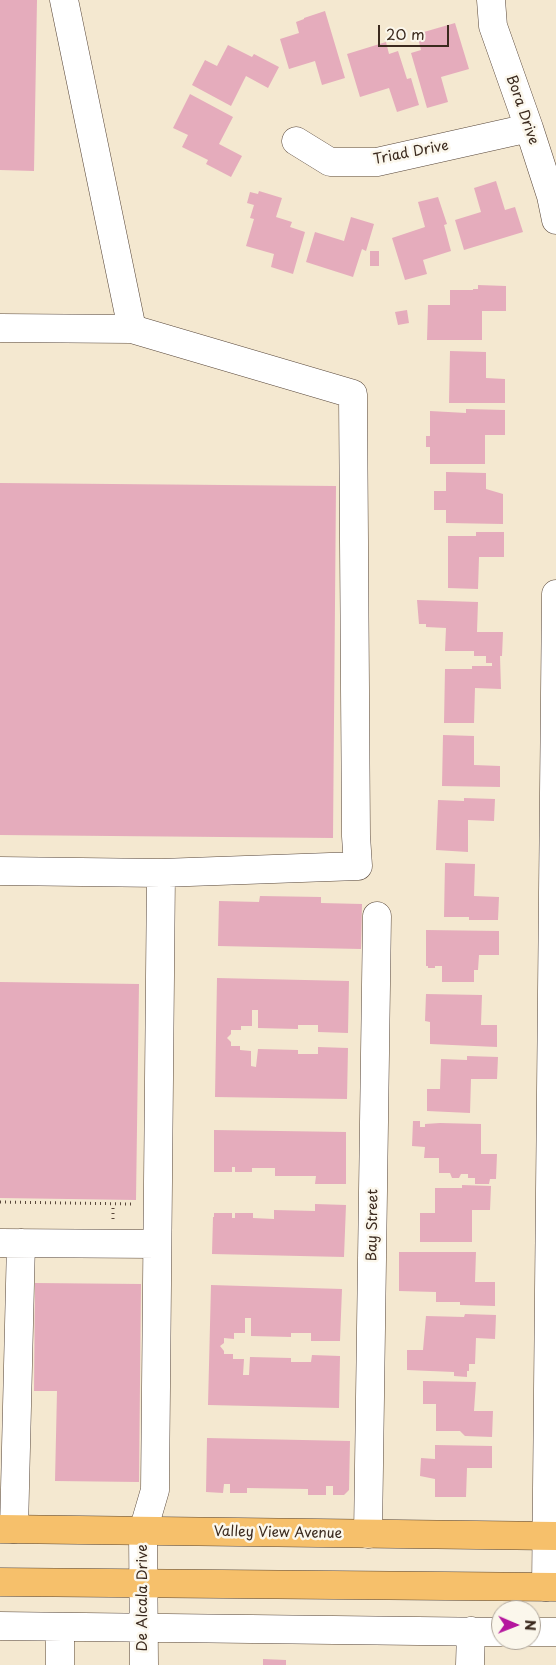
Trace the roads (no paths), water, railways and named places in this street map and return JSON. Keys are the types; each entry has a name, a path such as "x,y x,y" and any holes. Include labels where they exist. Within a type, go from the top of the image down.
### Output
{"main road":[{"name":"Valley View Avenue","path":"7,1529 551,1536"},
{"path":"0,1582 551,1587"}],"street":[{"path":"64,0 132,329"},
{"name":"Bora Drive","path":"491,0 493,26 529,128 551,196 556,220"},
{"name":"Triad Drive","path":"296,141 330,162 376,162 529,128"},
{"path":"0,328 132,329 353,394 356,836 358,866 161,873 0,871"},
{"path":"551,1587 556,594"},
{"name":"De Alcala Drive","path":"144,1665 143,1531 155,1490 161,873"},
{"name":"Bay Street","path":"368,1534 377,916"},
{"path":"7,1529 11,1243 157,1244"},
{"path":"0,1626 491,1632"},
{"path":"60,1627 60,1665"},
{"path":"470,1631 470,1665"},
{"path":"541,1632 556,1632"}]}
